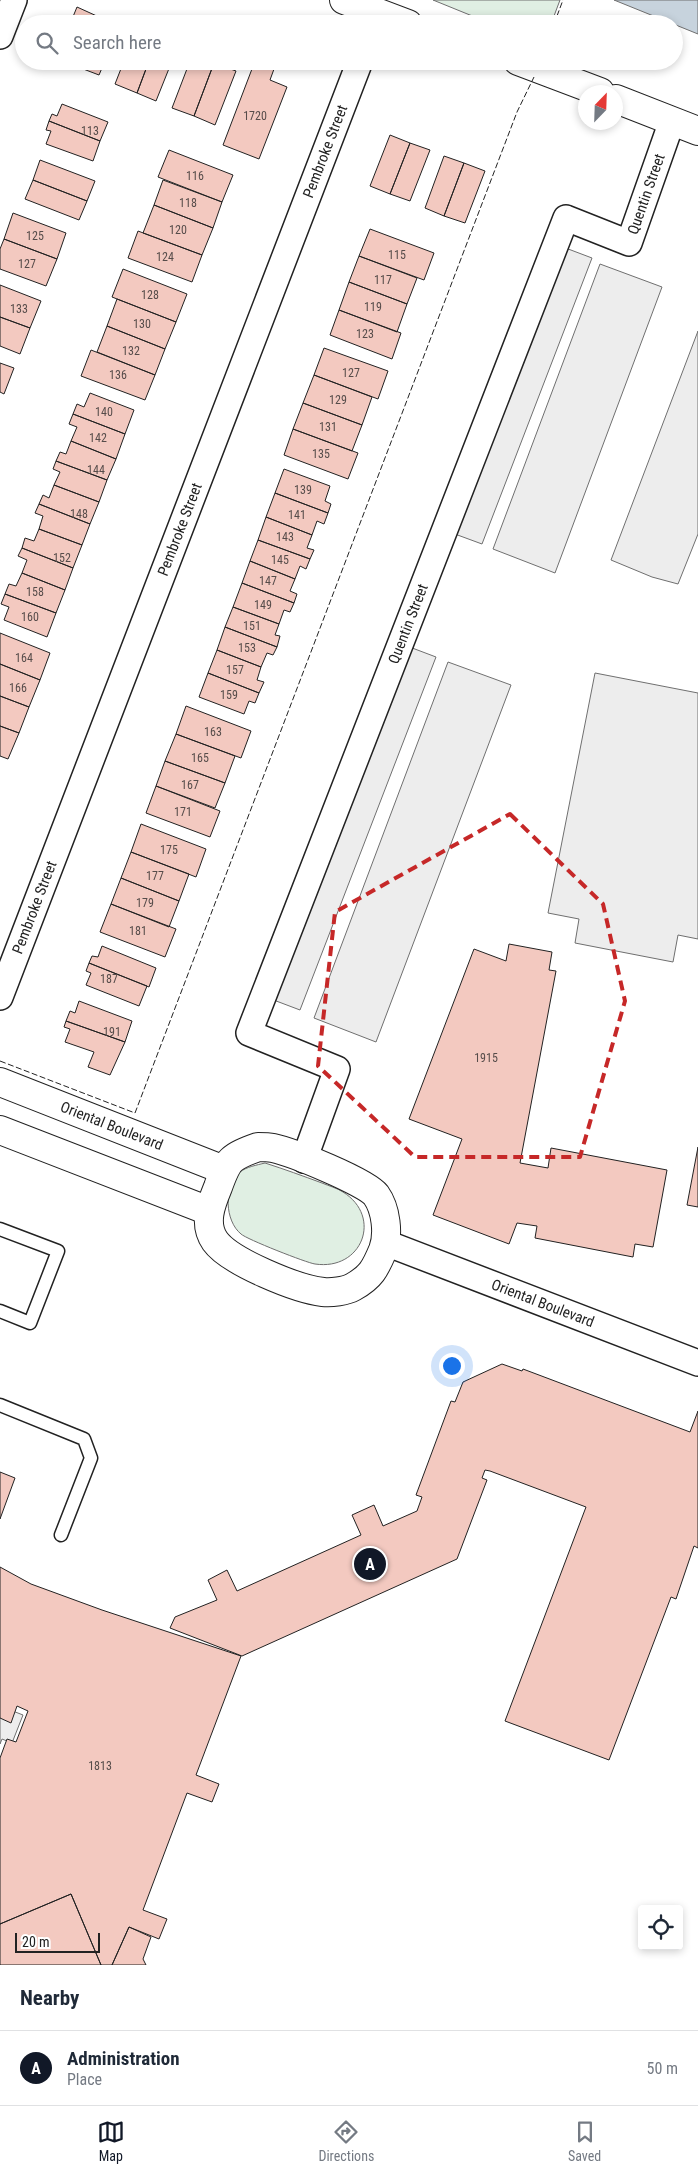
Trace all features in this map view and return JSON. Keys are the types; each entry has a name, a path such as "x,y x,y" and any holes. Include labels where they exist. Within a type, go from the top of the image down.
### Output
{"street":[{"path":"0,36 14,0"},
{"path":"344,0 369,15"},
{"name":"Pembroke Street","path":"0,997 357,70"},
{"path":"542,70 581,85"},
{"path":"623,101 698,131"},
{"name":"Quentin Street","path":"304,1160 337,1068 249,1033 566,218 629,242 672,121"},
{"name":"Oriental Boulevard","path":"0,1082 224,1170"},
{"path":"0,1130 209,1211"},
{"path":"258,1147 274,1148 304,1160 362,1184 376,1194 382,1208 386,1229 386,1243 377,1264 367,1279 349,1289 324,1292 304,1288 239,1262 214,1240 209,1226 209,1211 224,1170 236,1155 258,1147"},
{"name":"Oriental Boulevard","path":"386,1243 698,1363"}],"lane":[{"path":"0,1228 58,1251 30,1323 0,1311"},
{"path":"0,1405 84,1439 91,1458 61,1535"}],"highlighted area":[{"path":"510,814 603,904 625,1001 580,1157 415,1157 318,1066 335,912"}],"green space":[{"path":"433,0 560,0 554,15 470,15"},
{"path":"265,1163 338,1189 355,1203 362,1215 364,1228 362,1240 355,1251 345,1259 331,1264 315,1264 254,1241 241,1234 229,1213 228,1204 231,1186 242,1170"}],"shaded area":[{"path":"614,0 698,0 698,34 683,28 683,15 651,15"},
{"path":"555,244 592,258 482,544 444,530"},
{"path":"600,264 662,287 555,573 493,549"},
{"path":"698,331 698,534 678,584 652,577 611,560"},
{"path":"399,643 436,657 300,1010 263,996"},
{"path":"448,662 511,685 376,1042 314,1018"},
{"path":"595,673 698,693 698,939 678,935 673,962 575,943 579,919 548,913"},
{"path":"0,1706 23,1715 12,1743 2,1739 0,1744"}],"building":[{"path":"77,7 95,15 74,15"},
{"path":"86,70 101,70 99,75"},
{"path":"120,70 146,70 137,93 115,84"},
{"path":"146,70 168,70 156,101 137,93"},
{"path":"187,70 211,70 194,116 172,108"},
{"path":"211,70 236,71 215,125 194,116"},
{"path":"252,70 274,70 270,80 287,87 259,159 223,145"},
{"path":"62,104 108,122 100,141 49,121 52,114 57,116"},
{"path":"49,121 100,141 93,161 46,144 51,131 46,130"},
{"path":"390,135 410,143 390,194 370,186"},
{"path":"410,143 430,150 410,201 390,194"},
{"path":"169,150 233,175 222,202 158,177"},
{"path":"444,156 464,163 444,216 425,208"},
{"path":"40,160 95,181 87,201 33,180"},
{"path":"464,163 485,171 465,223 444,216"},
{"path":"33,180 87,201 79,220 25,199"},
{"path":"163,180 222,202 213,228 154,205"},
{"path":"154,205 213,228 202,255 143,233"},
{"path":"13,213 66,233 57,259 4,239"},
{"path":"370,229 434,253 424,280 359,256"},
{"path":"138,231 202,255 192,282 128,258"},
{"path":"4,239 57,259 46,286 0,269 0,249"},
{"path":"359,256 417,278 407,304 349,282"},
{"path":"123,269 187,294 176,322 112,297"},
{"path":"349,282 407,304 397,332 339,310"},
{"path":"0,285 41,301 30,328 0,317"},
{"path":"117,299 176,322 165,349 107,326"},
{"path":"339,310 401,333 392,359 330,335"},
{"path":"0,317 30,328 20,354 0,346"},
{"path":"107,326 165,349 155,375 97,352"},
{"path":"324,348 388,371 378,399 314,375"},
{"path":"91,350 155,375 145,400 81,376"},
{"path":"0,363 14,368 4,394 0,392"},
{"path":"314,375 372,397 362,425 303,403"},
{"path":"90,393 134,410 125,434 73,414 77,404 84,407"},
{"path":"303,403 362,425 352,451 293,429"},
{"path":"73,414 125,434 116,459 71,441 77,427 69,424"},
{"path":"293,429 358,453 348,479 284,455"},
{"path":"71,441 116,459 107,480 56,461 60,452 66,454"},
{"path":"56,461 107,480 99,502 54,485 60,472 53,469"},
{"path":"284,469 330,486 325,501 331,504 328,513 275,493"},
{"path":"54,485 99,502 90,524 39,504 43,495 49,498"},
{"path":"275,493 328,513 324,524 317,521 312,535 266,517"},
{"path":"39,504 90,524 82,545 39,529 43,516 35,513"},
{"path":"266,517 312,535 307,548 314,550 310,559 258,540"},
{"path":"39,529 82,545 73,568 22,548 25,538 34,541"},
{"path":"258,540 310,559 306,569 300,566 295,579 250,561"},
{"path":"22,548 73,568 65,590 22,573 27,560 18,556"},
{"path":"250,561 295,579 290,591 297,594 294,603 242,583"},
{"path":"22,573 65,590 56,613 5,594 9,584 16,586"},
{"path":"242,583 294,603 290,612 284,610 279,624 233,607"},
{"path":"5,594 56,613 47,637 4,620 9,607 1,604"},
{"path":"233,607 279,624 275,635 280,636 277,647 225,627"},
{"path":"225,627 277,647 273,655 267,653 261,667 217,650"},
{"path":"0,633 50,653 40,680 0,664"},
{"path":"217,650 261,667 257,680 264,682 259,693 208,673"},
{"path":"0,664 40,680 29,707 0,696"},
{"path":"208,673 259,693 255,703 249,701 244,714 199,697"},
{"path":"0,696 29,707 19,733 0,726"},
{"path":"186,706 251,731 241,758 176,734"},
{"path":"0,726 19,733 8,759 0,756"},
{"path":"176,734 235,756 225,783 165,761"},
{"path":"165,761 225,783 215,808 156,786"},
{"path":"156,786 220,811 210,837 146,813"},
{"path":"141,824 206,849 196,877 131,852"},
{"path":"131,852 189,874 179,901 121,878"},
{"path":"121,878 179,901 169,927 111,904"},
{"path":"111,904 176,929 165,957 100,932"},
{"path":"509,944 552,952 549,970 556,971 520,1163 548,1168 551,1148 667,1170 653,1247 635,1244 633,1257 535,1238 537,1226 517,1223 509,1244 433,1215 462,1139 409,1119 474,949 506,961"},
{"path":"102,946 156,968 149,987 89,963 92,956 98,957"},
{"path":"89,963 147,986 139,1006 86,985 91,973 86,971"},
{"path":"79,1001 132,1021 125,1042 66,1021 70,1011 75,1013"},
{"path":"66,1021 125,1042 110,1075 88,1067 94,1052 65,1042 70,1029 64,1027"},
{"path":"698,1147 698,1207 687,1205"},
{"path":"502,1364 522,1371 523,1369 690,1432 698,1411 698,1548 694,1546 676,1599 671,1597 609,1760 505,1721 586,1507 490,1471 485,1470 482,1478 487,1480 457,1559 242,1656 170,1628 175,1617 217,1600 208,1580 227,1570 237,1591 361,1535 352,1515 374,1505 383,1526 417,1511 422,1497 416,1495 451,1401 455,1402 463,1382"},
{"path":"0,1472 15,1478 0,1519"},
{"path":"0,1567 31,1584 102,1610 241,1656 196,1775 219,1784 212,1802 187,1793 143,1910 167,1919 159,1939 129,1927 112,1965 101,1965 71,1894 0,1924 0,1758 7,1739 16,1742 28,1711 17,1706 11,1723 0,1718"},
{"path":"71,1894 101,1965 0,1965 0,1924"},
{"path":"129,1927 151,1937 143,1959 146,1965 112,1965"}],"fence":[{"path":"557,15 563,0"},
{"path":"0,1061 135,1113 517,112 534,77"}],"place":[{"name":"Administration","path":"370,1564"}]}
